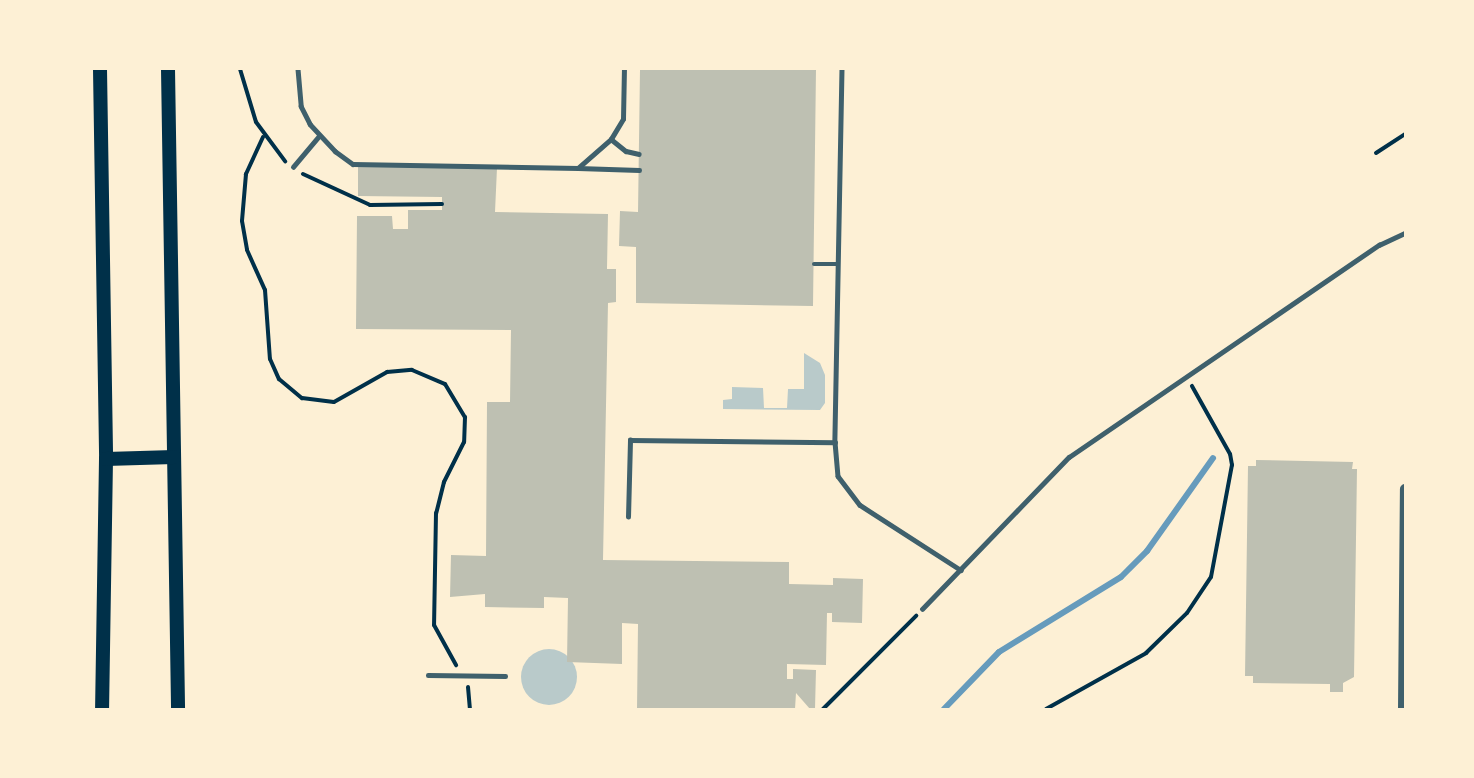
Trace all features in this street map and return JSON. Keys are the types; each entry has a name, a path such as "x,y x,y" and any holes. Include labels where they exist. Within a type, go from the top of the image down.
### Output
{"main road":[{"path":"100,69 106,459 102,709"},
{"path":"168,69 178,709"},
{"path":"106,459 174,457"}],"street":[{"path":"1403,709 1405,489"}],"lane":[{"path":"298,69 302,106 319,136 353,164 639,170"},
{"path":"578,168 611,139 623,119 624,69"},
{"path":"842,69 835,442 838,476 860,505 961,570"},
{"path":"293,167 319,136"},
{"path":"611,139 626,151 639,154"},
{"path":"922,609 1069,457 1379,245 1405,233"},
{"path":"814,264 838,264"},
{"path":"628,517 630,440 835,442"},
{"path":"428,675 505,676"}],"path":[{"path":"240,69 249,106 263,136 293,167 333,191 370,205 442,204"},
{"path":"1376,153 1405,134"},
{"path":"263,136 246,174 242,221 247,250 265,290 270,359 279,379 302,398 334,402 387,372 412,370 445,384 465,417 464,442 444,482 436,513 434,625 470,691 470,709"},
{"path":"1046,709 1146,653 1187,613 1210,577 1232,465 1230,454 1186,375"},
{"path":"824,709 922,609"}],"shaded area":[{"path":"804,353 820,363 825,375 825,403 820,410 723,409 723,400 732,399 732,387 763,388 764,408 787,408 788,389 804,389"},
{"path":"543,649 555,649 565,653 573,661 577,677 573,693 565,701 555,705 543,705 533,701 525,693 521,683 521,671 525,661 533,653"}],"building":[{"path":"640,69 816,69 813,306 636,303 636,247 619,246 620,211 638,212"},
{"path":"358,166 497,168 495,212 608,214 607,269 616,269 616,302 608,303 603,560 789,562 789,584 833,585 833,578 863,579 862,623 832,622 832,613 827,613 826,665 787,664 787,679 793,679 793,669 816,670 815,709 810,709 796,693 795,709 637,709 638,624 622,623 622,664 567,662 568,598 544,597 544,608 485,607 485,594 450,597 451,555 486,556 487,402 510,402 511,330 356,329 357,216 392,216 393,229 408,229 408,210 442,210 442,197 358,196"},
{"path":"1256,460 1353,462 1352,469 1357,469 1354,677 1343,683 1343,692 1330,692 1330,684 1253,683 1253,676 1245,676 1248,466 1256,466"}],"waterway":[{"path":"944,709 999,652 1121,577 1147,551 1213,458"}]}
